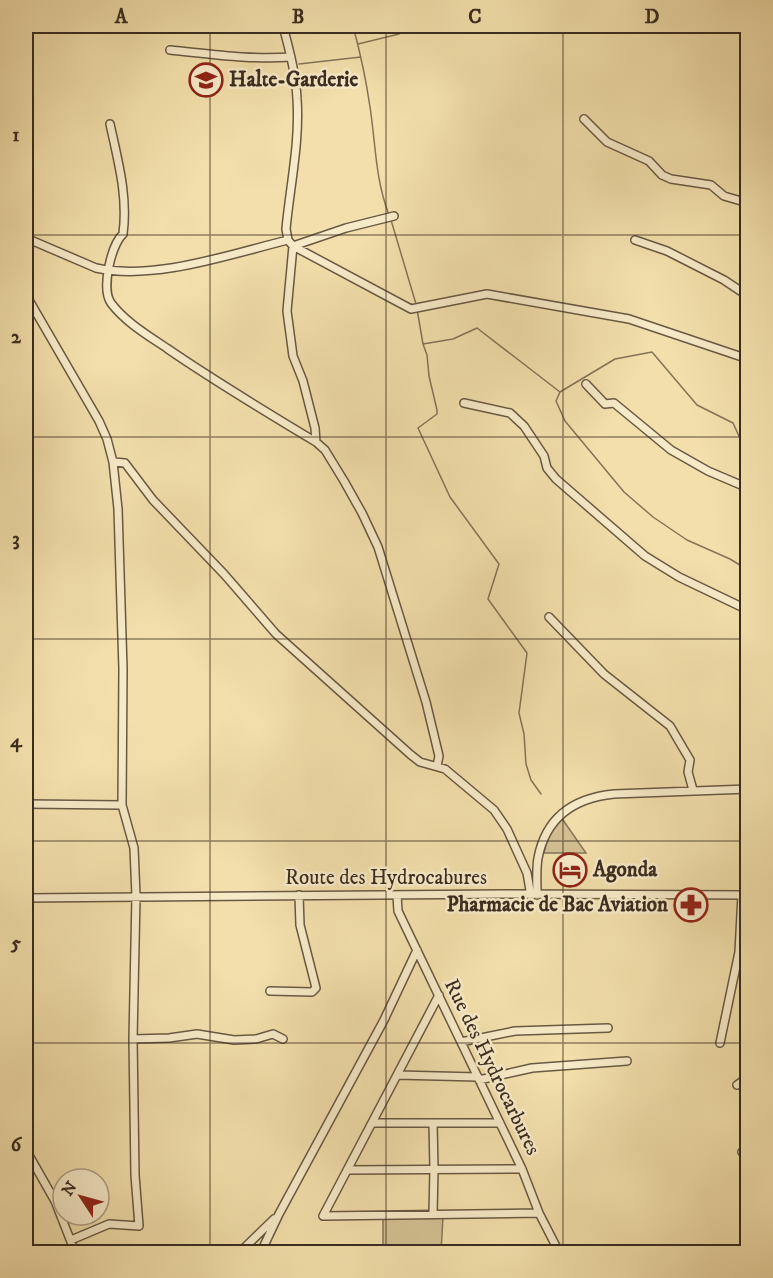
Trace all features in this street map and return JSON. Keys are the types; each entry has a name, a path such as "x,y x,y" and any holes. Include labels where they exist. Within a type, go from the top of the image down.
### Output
{"street":[{"path":"283,26 291,57 298,122 286,229 291,243 287,311 293,356 303,381 315,428 316,442"},
{"path":"170,50 237,58 291,57"},
{"path":"584,119 607,142 649,161 662,175 671,179 711,185 724,196 747,203"},
{"path":"110,124 123,179 124,225 123,234 117,240 108,271 107,294 110,302 146,334 207,376 316,442 325,450 362,513 378,547 426,702 439,756 437,766"},
{"path":"26,238 108,271 177,268 291,243 391,217"},
{"path":"635,240 667,251 724,280 747,296"},
{"path":"291,243 404,306 419,309 488,294 629,319 747,359"},
{"path":"26,295 99,421 107,439 113,462 118,509 123,669 122,805 134,848 136,896 133,1038 138,1226 109,1224 71,1240"},
{"path":"586,384 605,404 614,403 671,450 708,471 747,488"},
{"path":"464,403 510,413 524,426 544,456 547,468 556,479 636,549 680,578 747,609"},
{"path":"113,462 125,463 153,500 224,574 276,634 420,762 445,770 496,813 507,829 534,896"},
{"path":"549,617 604,674 670,726 690,760 688,772 693,790"},
{"path":"534,896 537,860 547,831 558,817 577,803 593,796 747,789"},
{"path":"26,804 122,805"},
{"path":"270,991 312,992 316,988 300,925 299,895"},
{"name":"Route des Hydrocabures","path":"26,898 299,895 745,895"},
{"name":"Rue des Hydrocarbures","path":"397,895 398,911 522,1169 539,1213 559,1252"},
{"path":"720,1043 740,952 745,895"},
{"path":"261,1252 279,1214 384,1020 417,950"},
{"path":"439,995 323,1216 539,1213"},
{"path":"461,1042 515,1031 608,1028"},
{"path":"133,1038 169,1038 197,1034 234,1040 256,1039 273,1034 283,1039"},
{"path":"397,1075 478,1079 532,1068 627,1061"},
{"path":"737,1085 747,1077"},
{"path":"372,1123 500,1123"},
{"path":"433,1123 433,1214"},
{"path":"26,1150 46,1183 75,1252"},
{"path":"346,1170 522,1169"},
{"path":"240,1252 279,1214"}],"shaded area":[{"path":"559,819 563,820 586,853 544,853 549,832"},
{"path":"383,1217 443,1217 441,1252 383,1252"}],"waterway":[{"path":"353,26 367,86 378,175 389,215"},
{"path":"358,44 399,34 405,26"},
{"path":"299,64 361,57"},
{"path":"391,220 416,304"},
{"path":"417,309 423,344 453,339 477,328 560,392"},
{"path":"423,344 437,414 418,428 450,497 499,564 488,599 527,653 519,713 524,734 526,764 531,780 541,794"},
{"path":"748,449 744,447 733,423 697,405 652,352 615,359 560,392 556,401 565,421 624,492 653,517 687,540 730,559 748,570"}],"place":[{"name":"Halte-Garderie","path":"206,80"},
{"name":"Agonda","path":"570,870"},
{"name":"Pharmacie de Bac Aviation","path":"691,905"}]}
